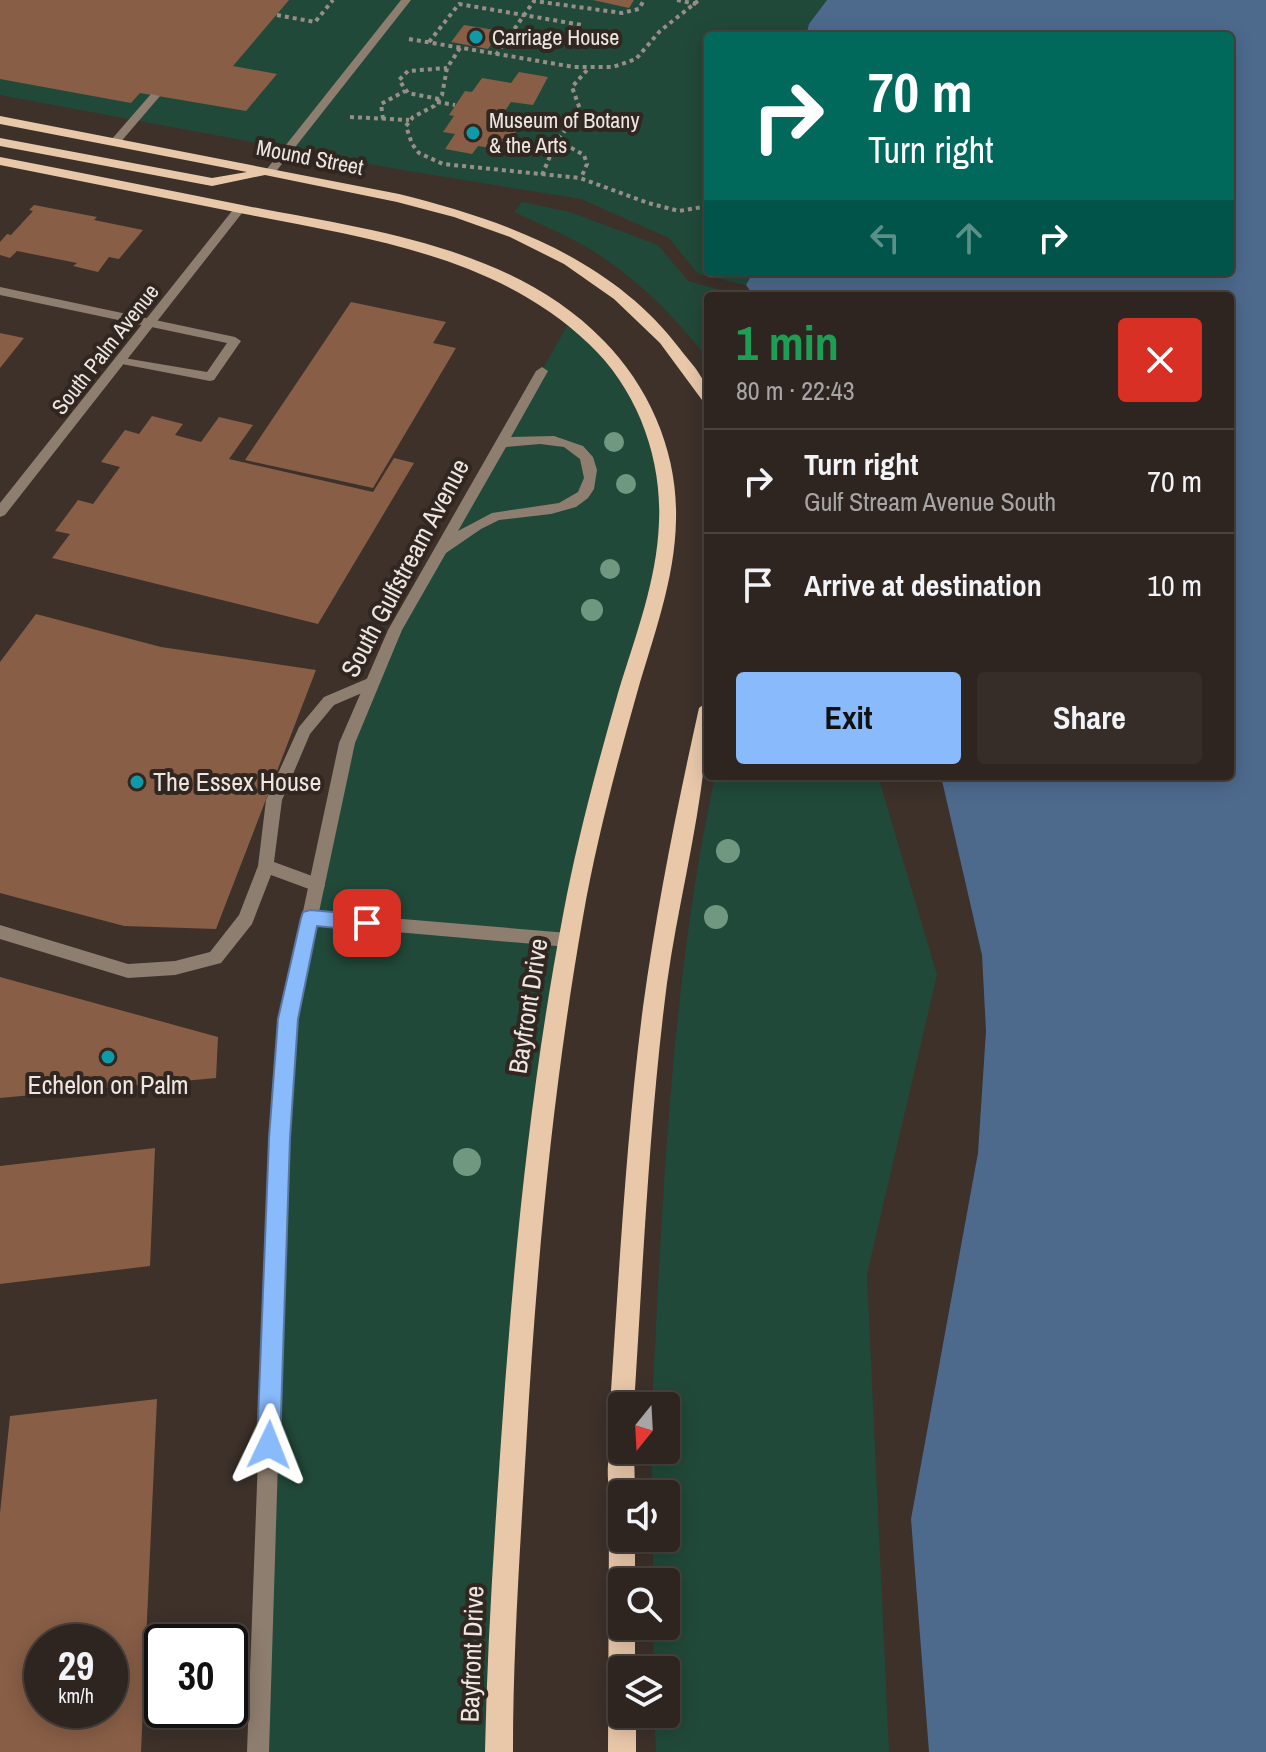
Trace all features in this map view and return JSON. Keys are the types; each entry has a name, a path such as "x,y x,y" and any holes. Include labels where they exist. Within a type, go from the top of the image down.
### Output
{"main road":[{"name":"Mound Street","path":"0,120 457,212 515,232 599,277 634,305 666,338 704,390"},
{"path":"0,142 212,182 270,172"},
{"path":"0,161 240,208"},
{"name":"Bayfront Drive","path":"240,208 432,249 521,285 564,312 593,339 636,394 652,426 664,465 669,501 669,541 602,786 568,940 535,1174 517,1388 499,1688 499,1752"},
{"path":"623,1392 638,1169 660,953 704,726"},
{"path":"622,1552 622,1752"}],"street":[{"path":"270,172 406,0"},
{"path":"115,142 155,96"},
{"name":"South Palm Avenue","path":"0,512 240,208"},
{"path":"0,291 235,341 210,377 122,360"},
{"name":"South Gulfstream Avenue","path":"258,1752 279,1138 288,1019 347,743 395,630 542,371"},
{"path":"439,552 480,522 499,515 568,504 581,497 589,486 589,463 581,451 570,445 544,439 501,443"},
{"path":"0,932 128,971 175,968 215,958 246,919 266,866 274,800 304,731 329,701 371,683"},
{"path":"266,866 317,885"},
{"path":"310,918 568,940"}],"path":[{"path":"277,15 315,22 333,0"},
{"path":"496,55 534,1 622,13 639,9 644,0"},
{"path":"677,0 698,2"},
{"path":"409,39 589,69 613,67 636,59 660,31 698,2"},
{"path":"429,42 459,4 582,25"},
{"path":"460,48 447,68 438,100 409,120 406,126 411,144 426,158 437,163 581,178 600,183 633,200 691,210 704,207"},
{"path":"405,91 399,80 408,71 447,68"},
{"path":"542,175 557,140 581,112 572,87 589,69"},
{"path":"383,119 381,104 405,91 455,105"},
{"path":"350,117 409,120"},
{"path":"557,140 584,155 587,164 581,178"}],"green space":[{"path":"0,0 827,0 809,24 807,32 704,32 704,275 698,274 669,238 581,199 402,170 0,95"},
{"path":"522,202 570,212 658,245 688,281 728,292 704,292 704,354 666,310 617,267 573,240 514,212"},
{"path":"707,276 751,276 746,285"},
{"path":"571,319 593,339 651,426 669,541 602,786 538,1144 499,1752 258,1752 288,1019 347,743 395,630"},
{"path":"714,780 879,780 937,975 867,1274 889,1752 656,1752 655,1728 680,1728 680,1656 654,1656 653,1640 680,1640 680,1568 653,1568 653,1552 680,1552 680,1480 652,1480 652,1464 680,1464 680,1392 653,1392 671,1089 688,932"}],"water":[{"path":"827,0 1266,0 1266,1752 929,1752 911,1519 978,1153 986,1031 982,955 942,780 1234,780 1234,292 751,292 746,285 751,276 1234,276 1234,32 807,32 809,24"}],"building":[{"path":"0,0 289,0 233,66 277,74 246,111 140,93 131,103 0,79"},
{"path":"593,0 634,0 629,8"},
{"name":"Carriage House","path":"464,25 501,31 488,49 451,42"},
{"path":"519,72 548,77 533,105 511,102 498,121 520,125 504,150 478,146 472,154 445,149 455,134 443,132 454,116 449,115 465,91 472,92 482,78 511,83"},
{"path":"34,205 143,230 119,259 109,257 98,272 73,266 77,263 17,251 10,258 0,255 0,242 7,234 11,235 33,211 29,210"},
{"path":"351,302 446,322 433,343 456,348 373,488 245,460"},
{"path":"0,333 24,338 0,368"},
{"path":"152,416 183,424 175,435 201,442 219,417 253,425 229,459 373,492 394,458 414,463 318,624 52,558 70,534 55,531 78,500 93,504 120,467 101,462 125,430 139,434"},
{"name":"The Essex House","path":"36,614 161,647 316,670 216,929 124,926 0,893 0,662"},
{"name":"Echelon on Palm","path":"0,977 218,1037 216,1078 0,1098"},
{"path":"155,1148 150,1266 0,1284 0,1166"},
{"path":"157,1399 147,1624 144,1624 141,1752 0,1752 0,1513 10,1416"}],"place":[{"name":"Carriage House","path":"476,37"},
{"name":"Museum of Botany & the Arts","path":"473,133"},
{"name":"The Essex House","path":"137,782"},
{"name":"Echelon on Palm","path":"108,1057"}],"route":[{"path":"269,1445 279,1138 288,1019 310,918 367,923"}]}
